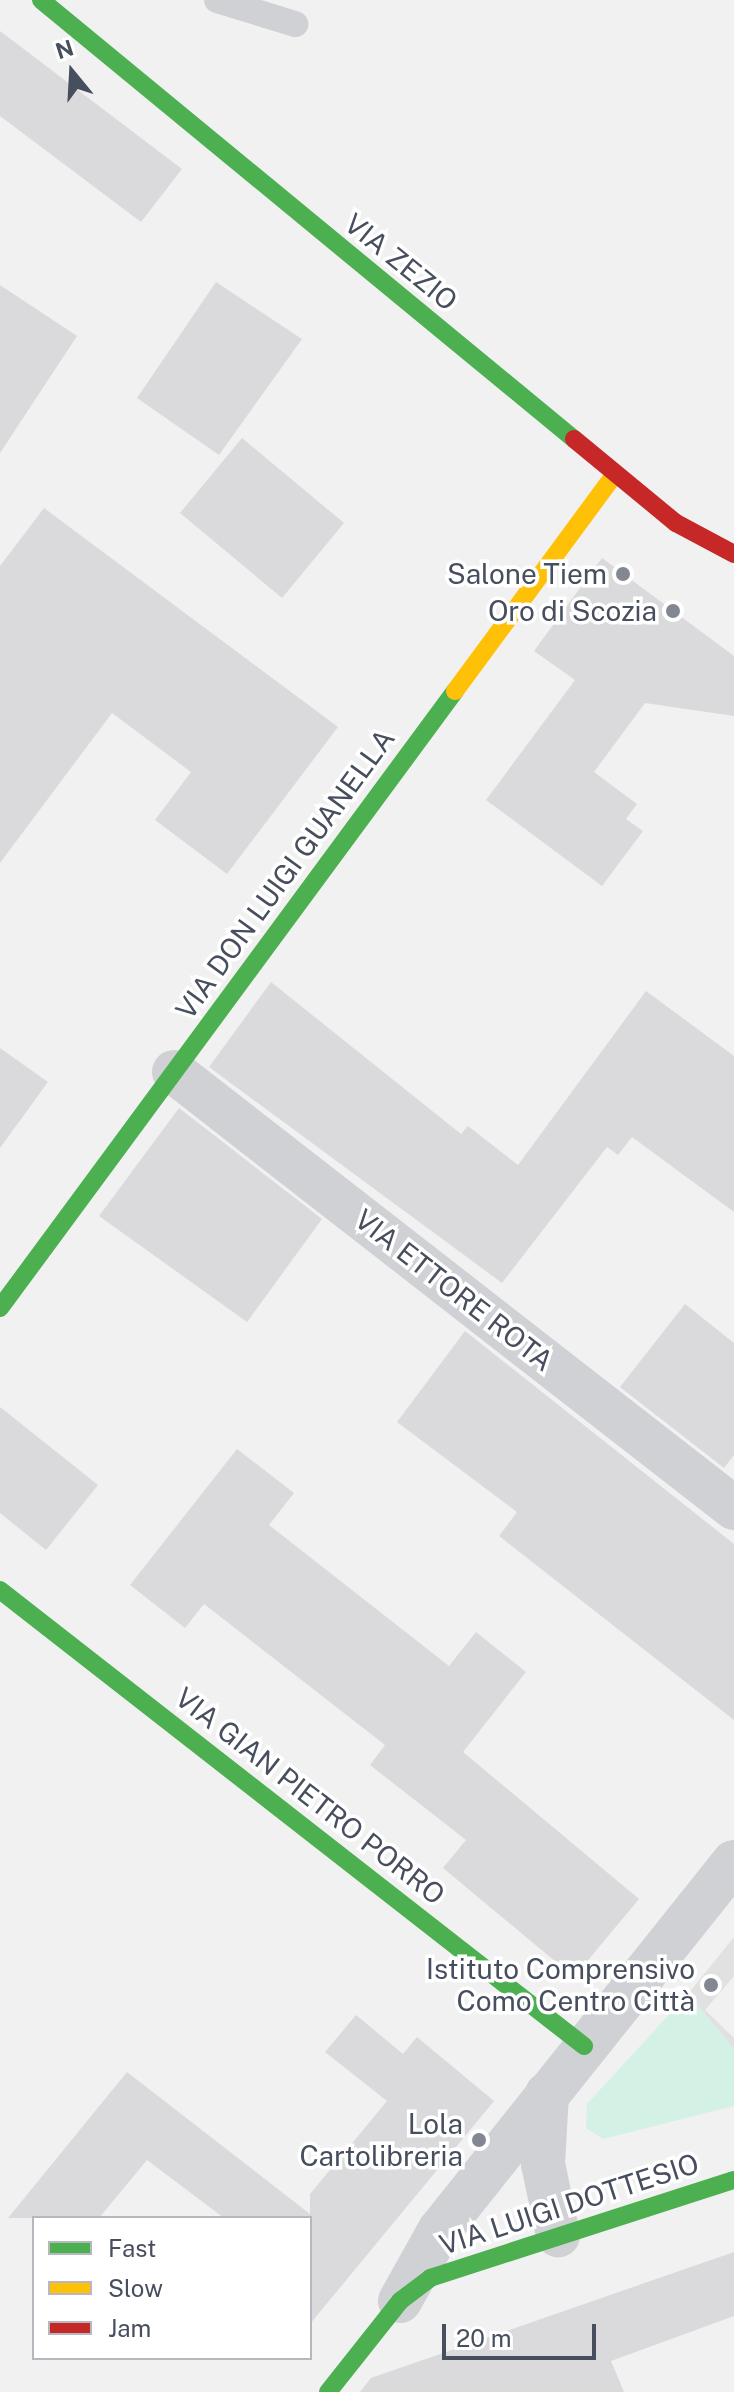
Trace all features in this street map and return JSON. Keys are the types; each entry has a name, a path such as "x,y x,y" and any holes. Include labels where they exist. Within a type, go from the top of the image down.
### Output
{"street":[{"name":"VIA ZEZIO","path":"41,0 676,523 734,554"},
{"name":"VIA DON LUIGI GUANELLA","path":"0,1308 615,474"},
{"name":"VIA ETTORE ROTA","path":"174,1072 734,1508"},
{"name":"VIA GIAN PIETRO PORRO","path":"0,1590 584,2046"},
{"path":"400,2301 439,2231 734,1862"},
{"path":"547,2094 543,2164 558,2235"},
{"name":"VIA LUIGI DOTTESIO","path":"328,2392 400,2301 430,2278 734,2180"}],"lane":[{"path":"217,0 295,24"}],"shaded area":[{"name":"Istituto Comprensivo Como Centro Città","path":"734,1937 734,1976 705,2010 734,2038 734,2049 688,1994"}],"green space":[{"path":"688,1994 734,2049 734,2106 603,2139 586,2128 587,2104"}],"building":[{"path":"0,31 182,169 141,222 0,116"},
{"path":"216,282 302,339 219,455 137,398"},
{"path":"0,285 77,336 0,453"},
{"path":"242,438 344,523 282,598 180,513"},
{"path":"44,508 338,727 227,874 155,820 191,772 112,713 0,863 0,566"},
{"path":"602,558 734,656 734,716 645,703 594,772 637,804 626,819 643,831 602,886 486,800 575,680 534,651"},
{"path":"271,982 461,1134 468,1126 518,1165 646,991 734,1056 734,1212 632,1137 618,1155 607,1147 502,1283 209,1067"},
{"path":"0,1048 48,1082 0,1148"},
{"path":"179,1108 322,1219 247,1322 99,1216"},
{"path":"685,1304 734,1343 734,1455 724,1468 620,1387"},
{"path":"465,1331 734,1544 734,1720 499,1536 517,1512 397,1422"},
{"path":"0,1407 98,1485 46,1550 0,1513"},
{"path":"237,1449 294,1493 269,1525 449,1666 476,1632 526,1672 463,1752 639,1899 574,1977 443,1868 466,1840 370,1765 385,1745 204,1604 185,1628 130,1585"},
{"path":"356,2015 403,2054 417,2037 494,2101 312,2322 312,2216 221,2216 147,2160 101,2216 8,2218 127,2072 310,2214 310,2194 387,2101 325,2052"},
{"path":"734,2252 734,2316 611,2361 624,2392 360,2392 371,2378"}],"traffic: fast":[{"path":"41,0 574,439"},
{"path":"0,1308 455,691"},
{"path":"0,1590 584,2046"},
{"path":"328,2392 400,2301 430,2278 734,2180"}],"traffic: slow":[{"path":"455,691 615,474"}],"traffic: jam":[{"path":"574,439 676,523 734,554"}],"place":[{"name":"Salone Tiem","path":"623,574"},
{"name":"Oro di Scozia","path":"673,611"},
{"name":"Istituto Comprensivo Como Centro Città","path":"711,1985"},
{"name":"Lola Cartolibreria","path":"479,2140"}]}
